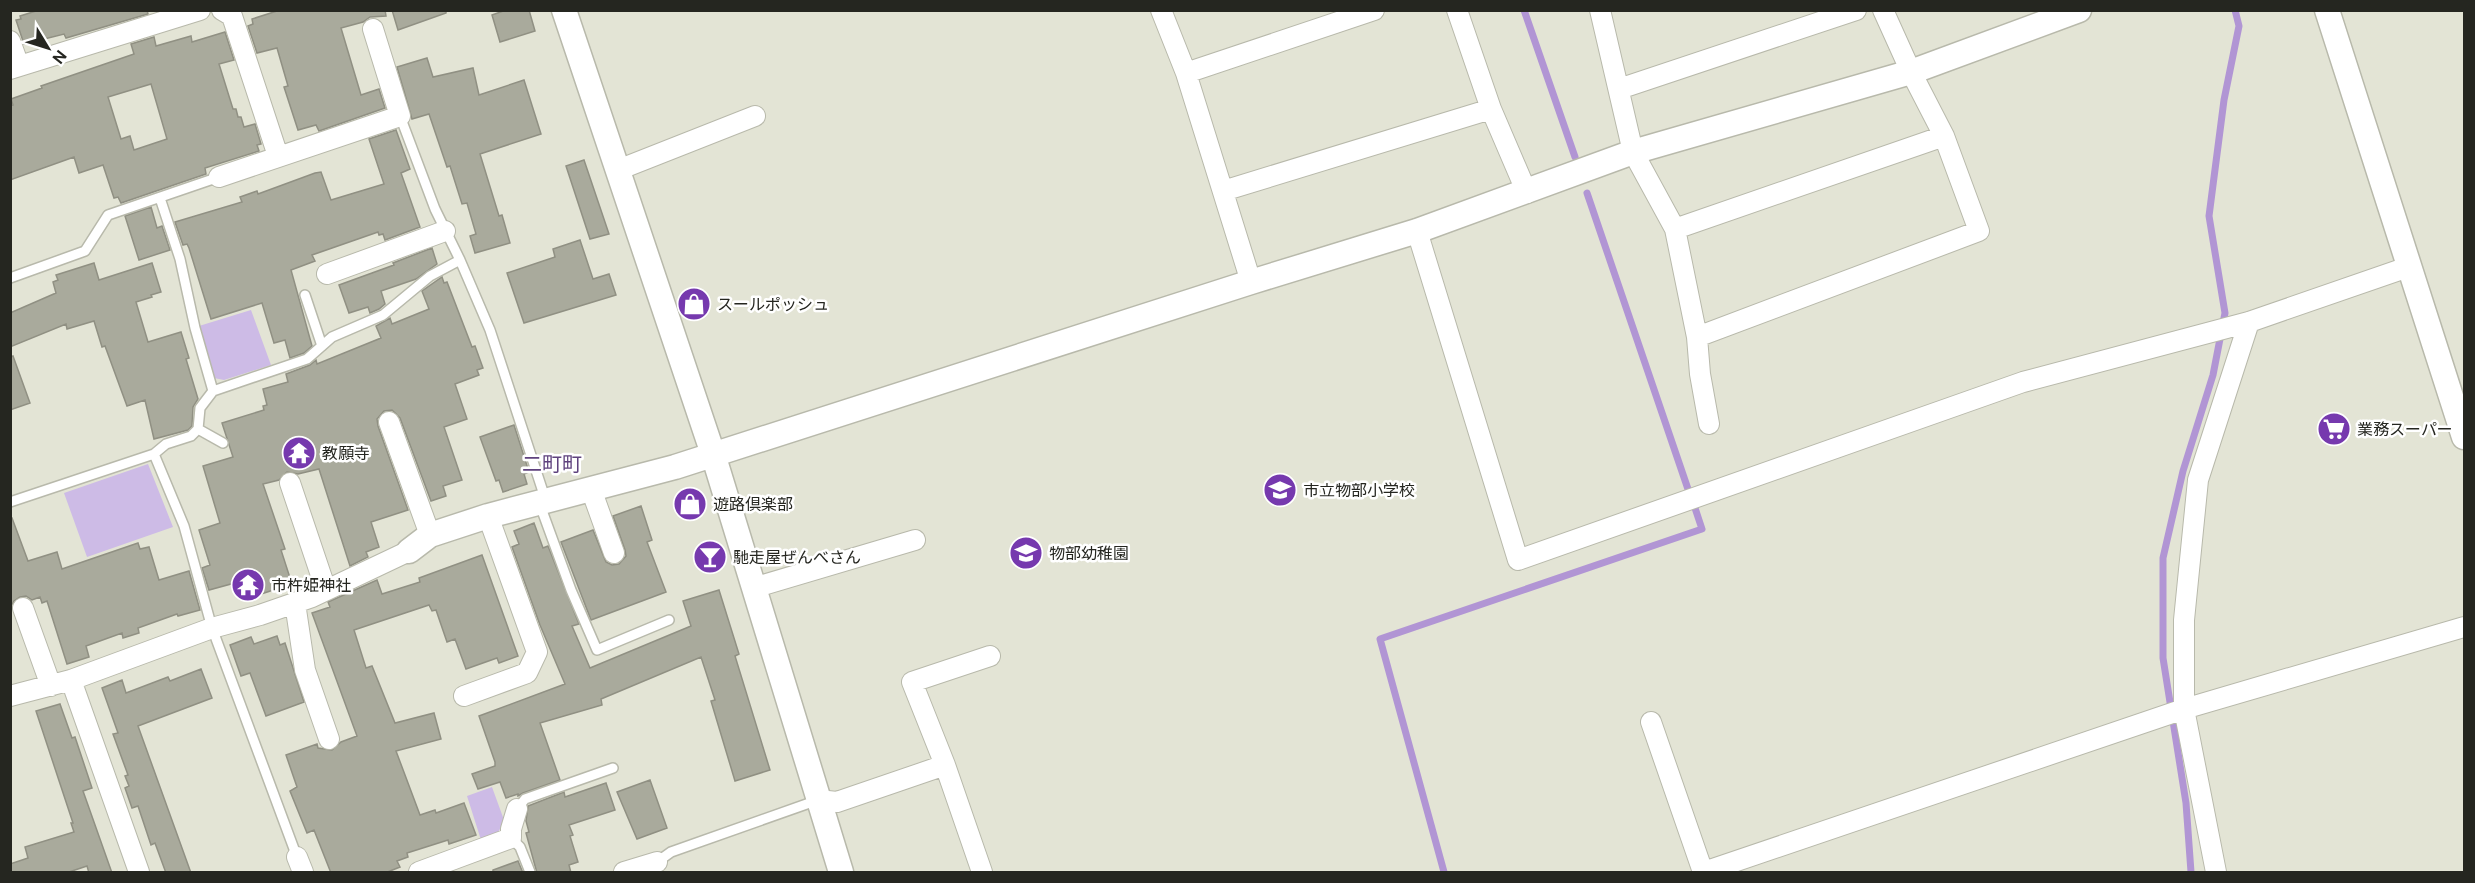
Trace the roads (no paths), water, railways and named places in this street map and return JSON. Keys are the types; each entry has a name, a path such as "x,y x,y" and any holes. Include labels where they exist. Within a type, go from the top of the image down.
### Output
{"street":[{"path":"10,41 15,67 200,10"},
{"path":"222,10 232,16 278,156"},
{"path":"564,10 713,454 841,873"},
{"path":"1161,10 1186,73 1251,282"},
{"path":"1186,73 1374,10"},
{"path":"1457,10 1491,109 1527,193"},
{"path":"1600,10 1633,152 1675,229 1697,337 1700,374 1709,424"},
{"path":"1619,90 1856,10"},
{"path":"1697,337 1979,231 1944,136 1911,72 1883,10"},
{"path":"10,696 72,680 212,628 295,603 409,551 430,535 488,516 675,467 1417,231 1527,193 1633,152 1911,72 2079,10"},
{"path":"2327,10 2464,437"},
{"path":"219,177 400,116 373,30"},
{"path":"1222,191 1491,109"},
{"path":"618,170 755,116"},
{"path":"1675,229 1944,136"},
{"path":"327,274 444,231"},
{"path":"1417,231 1518,560 2023,382 2249,322 2408,267"},
{"path":"2216,873 2184,709 2184,620 2198,480 2249,322"},
{"path":"389,422 430,535"},
{"path":"290,483 326,590"},
{"path":"591,489 614,552"},
{"path":"464,696 527,673 537,652 488,516"},
{"path":"753,588 915,540"},
{"path":"295,603 305,670 329,739"},
{"path":"23,608 51,686"},
{"path":"1651,722 1704,873 2184,709 2464,627"},
{"path":"982,873 945,765 912,682 990,656"},
{"path":"72,680 139,873"},
{"path":"818,800 837,802 945,765"},
{"path":"419,873 511,838 511,829 517,809"},
{"path":"624,873 657,862"}],"lane":[{"path":"400,116 444,231 460,260 490,330 571,590 597,650 669,620"},
{"path":"10,278 85,251 108,215 219,177"},
{"path":"160,198 180,260 195,328 213,392"},
{"path":"10,502 154,453 166,444 191,436 198,429 200,408 213,392 307,359 332,337 383,315 430,276 460,260"},
{"path":"305,296 322,346"},
{"path":"198,429 223,443"},
{"path":"154,453 184,526 212,628 300,865"},
{"path":"517,809 525,799 613,768"},
{"path":"657,862 671,852 818,800"},
{"path":"511,838 520,847 530,873"}],"waterway":[{"path":"1524,10 1575,157"},
{"path":"2191,872 2186,803 2163,658 2163,558 2183,471 2213,375 2225,313 2209,216 2224,100 2239,26 2235,10"},
{"path":"1587,193 1690,495"},
{"path":"1444,872 1380,639 1702,529 1694,505"}],"place":[{"name":"スールポッシュ","path":"694,304"},
{"name":"業務スーパー","path":"2334,429"},
{"name":"教願寺","path":"299,453"},
{"name":"市立物部小学校","path":"1280,490"},
{"name":"遊路倶楽部","path":"690,504"},
{"name":"物部幼稚園","path":"1026,553"},
{"name":"馳走屋ぜんべさん","path":"710,557"},
{"name":"市杵姫神社","path":"248,585"}],"district":[{"name":"二町町","path":"552,464"}]}
